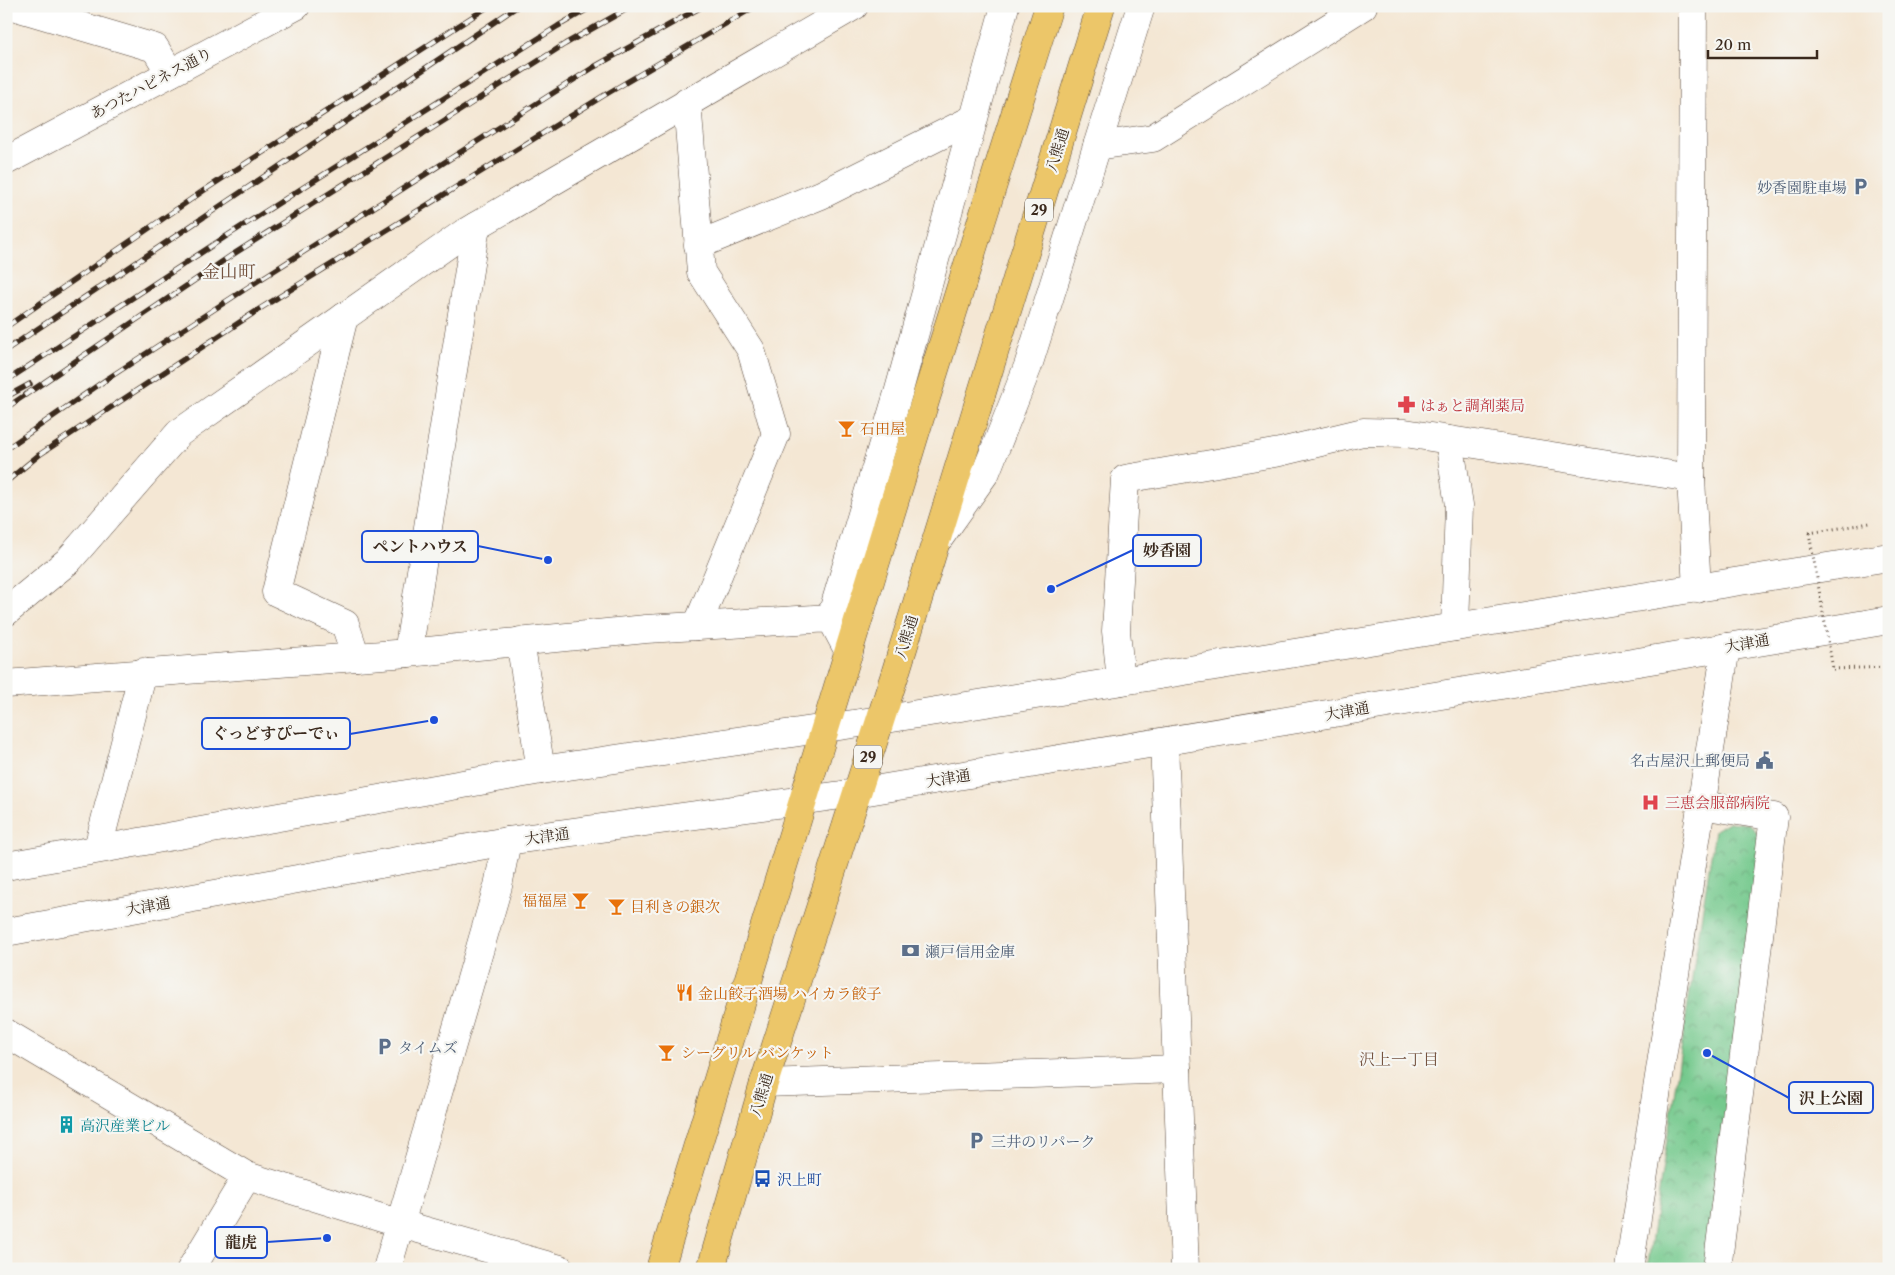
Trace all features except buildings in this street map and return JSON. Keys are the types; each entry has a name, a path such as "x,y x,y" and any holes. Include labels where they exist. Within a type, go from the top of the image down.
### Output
{"main road":[{"path":"660,1269 926,398 1050,6"},
{"name":"八熊通","path":"711,1269 764,1083 880,720 1102,6"}],"street":[{"path":"14,6 54,12 155,48 170,73"},
{"name":"あつたハピネス通り","path":"6,161 296,6"},
{"path":"6,612 68,561 179,433 476,226 854,6"},
{"path":"849,652 831,618 899,390 1005,6"},
{"path":"935,544 986,472 1028,366 1141,6"},
{"path":"1097,146 1153,138 1363,6"},
{"path":"1693,6 1691,478 1696,588"},
{"path":"687,102 701,272 751,350 776,434 697,626"},
{"path":"698,245 821,195 973,119"},
{"path":"408,653 476,226"},
{"path":"344,317 276,592 345,624 356,657"},
{"path":"1121,681 1116,631 1124,479 1280,452 1363,432 1406,433 1691,478"},
{"path":"1449,440 1459,505 1455,627"},
{"path":"6,866 541,770 880,720 1889,557"},
{"path":"6,684 408,653 520,641 697,626 831,618"},
{"name":"大津通","path":"6,932 506,841 856,793 1889,620"},
{"path":"520,641 541,770"},
{"path":"1629,1269 1726,647"},
{"path":"98,848 143,672"},
{"path":"1164,742 1185,1269"},
{"path":"1701,805 1774,816 1717,1269"},
{"path":"387,1269 498,886 506,841"},
{"path":"6,1033 247,1176 401,1224 560,1269"},
{"path":"764,1083 1177,1069"},
{"path":"190,1269 247,1176"}],"path":[{"path":"1870,523 1809,533 1832,669 1889,668"}],"green space":[{"path":"1728,822 1750,824 1761,838 1705,1269 1647,1269 1715,830"}],"railway":[{"path":"6,327 203,191 489,6"},
{"path":"6,350 518,6"},
{"path":"6,381 225,237 558,26 593,6"},
{"path":"6,408 232,255 565,44 632,6"},
{"path":"6,449 107,379 253,284 594,67 703,6"},
{"path":"6,482 39,455 261,308 603,96 756,6"},
{"path":"6,397 30,384"}],"place":[{"name":"妙香園駐車場","path":"1861,187"},
{"name":"はぁと調剤薬局","path":"1406,405"},
{"name":"石田屋","path":"846,428"},
{"name":"ペントハウス","path":"548,560"},
{"name":"妙香園","path":"1051,589"},
{"name":"ぐっどすぴーでぃ","path":"434,720"},
{"name":"名古屋沢上郵便局","path":"1764,760"},
{"name":"三恵会服部病院","path":"1651,802"},
{"name":"福福屋","path":"581,900"},
{"name":"目利きの銀次","path":"616,906"},
{"name":"瀬戸信用金庫","path":"911,951"},
{"name":"金山餃子酒場 ハイカラ餃子","path":"684,993"},
{"name":"タイムズ","path":"384,1047"},
{"name":"シーグリル バンケット","path":"667,1052"},
{"name":"沢上公園","path":"1707,1053"},
{"name":"高沢産業ビル","path":"66,1125"},
{"name":"三井のリパーク","path":"977,1141"},
{"name":"沢上町","path":"763,1179"},
{"name":"龍虎","path":"327,1238"}],"district":[{"name":"金山町","path":"229,272"},
{"name":"沢上一丁目","path":"1399,1059"}]}
